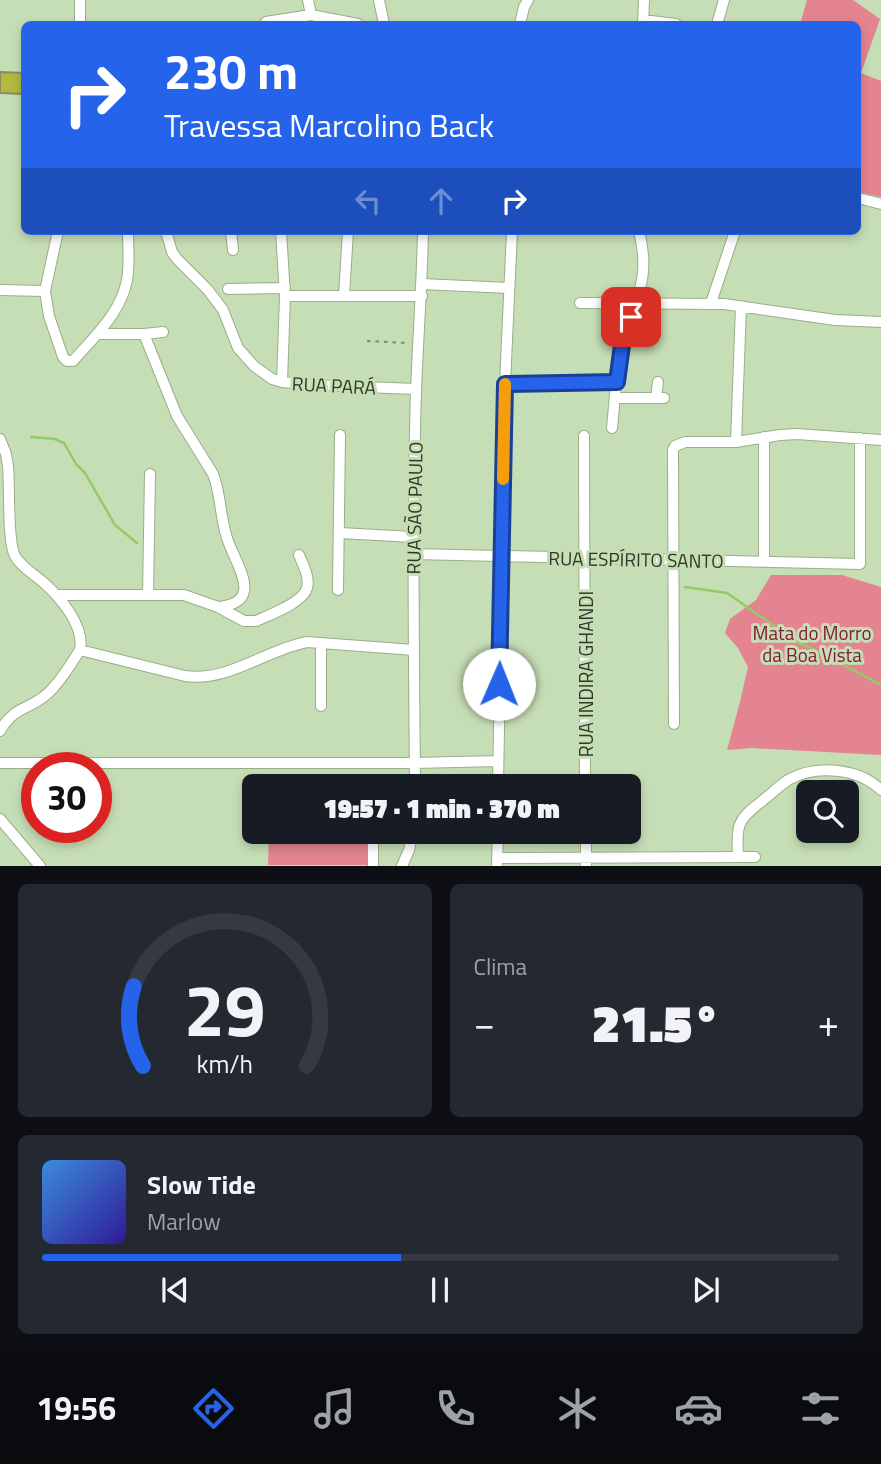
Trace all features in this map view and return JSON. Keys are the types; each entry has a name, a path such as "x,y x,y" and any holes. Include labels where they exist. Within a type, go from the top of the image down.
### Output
{"street":[{"path":"79,21 80,0"},
{"path":"309,0 311,15"},
{"path":"379,0 383,21"},
{"path":"521,21 528,0"},
{"path":"643,21 644,0"},
{"path":"718,21 724,0"},
{"path":"278,21 311,15 342,21"},
{"path":"861,199 881,204"},
{"path":"57,235 45,290 49,316 63,357 67,361 73,361 116,309 125,287 128,269 128,235"},
{"name":"RUA PARÁ","path":"167,235 172,253 208,290 223,310 234,340 245,357 272,379 313,385 416,389"},
{"path":"231,235 233,250"},
{"path":"281,235 285,292 282,382"},
{"path":"344,296 348,235"},
{"name":"RUA SÃO PAULO","path":"414,774 413,537 423,235"},
{"path":"498,774 505,384 512,235"},
{"path":"611,428 622,345 645,270 640,235"},
{"path":"711,303 734,235"},
{"path":"422,284 509,288"},
{"path":"228,289 344,296 422,296"},
{"path":"0,290 45,290"},
{"path":"579,303 711,303 835,320 881,322"},
{"path":"736,442 741,306"},
{"path":"97,334 163,332"},
{"path":"144,334 177,416 217,483 224,529 245,589 243,595 234,603 218,607"},
{"path":"505,384 617,382"},
{"path":"615,398 660,398 658,382"},
{"path":"674,724 675,446 685,442 736,442 797,434 881,440"},
{"path":"338,590 340,435"},
{"name":"RUA INDIRA GHANDI","path":"584,436 585,774"},
{"path":"764,437 764,562"},
{"name":"RUA ESPÍRITO SANTO","path":"413,555 860,564 860,438"},
{"path":"0,439 8,466 14,555 56,595 80,636 80,650 51,690 3,720 0,731"},
{"path":"148,595 150,474"},
{"path":"340,533 413,537"},
{"path":"56,595 184,595 218,607 237,618 256,621 304,594 308,579 299,555"},
{"path":"80,650 198,678 223,673 301,644 414,650"},
{"path":"321,644 321,706"},
{"path":"0,762 498,761"},
{"path":"738,857 737,832 740,821 788,780 815,771 831,770 857,775 881,790"},
{"path":"0,819 40,866"},
{"path":"373,844 373,866"},
{"path":"402,866 410,844"},
{"path":"498,844 497,862 671,861 755,857"},
{"path":"586,844 586,862"}],"path":[{"path":"367,341 419,343"}],"green space":[{"path":"807,0 853,0 880,19 861,73 861,21 801,21"},
{"path":"861,73 881,81 881,197 861,193"},
{"name":"Mata do Morro da Boa Vista","path":"771,575 842,575 881,587 881,755 752,748 727,750 748,667 738,648 725,633 730,619 756,600"},
{"path":"269,844 367,844 367,865 268,865"}],"building":[{"path":"0,72 21,73 21,94 0,93"}],"waterway":[{"path":"31,437 55,439 64,443 115,525 137,543"},
{"path":"685,587 727,593 797,642 881,685"}],"slow traffic":[{"path":"503,479 505,384"}],"route":[{"path":"499,684 505,384 617,382 622,345 631,317"}]}
